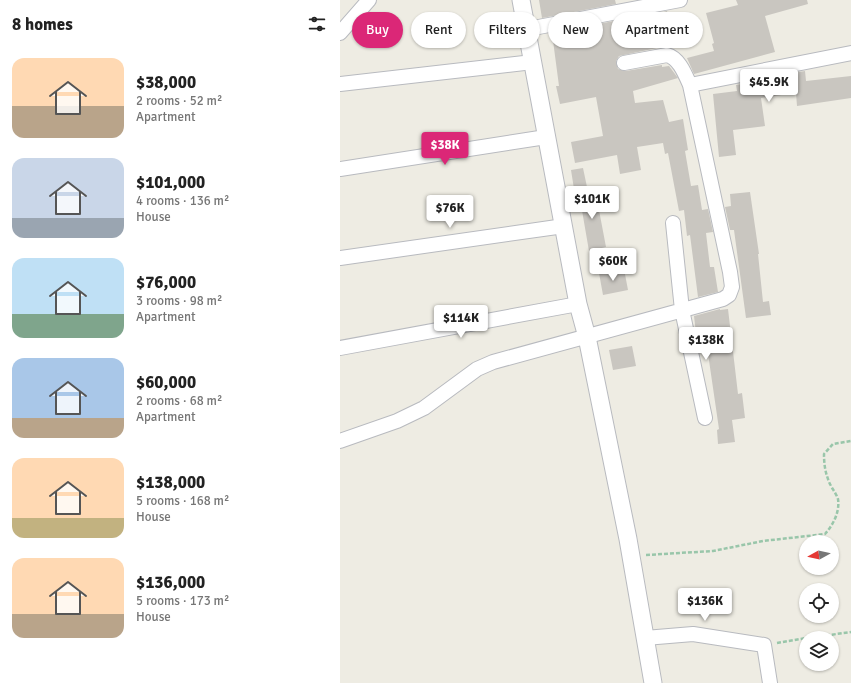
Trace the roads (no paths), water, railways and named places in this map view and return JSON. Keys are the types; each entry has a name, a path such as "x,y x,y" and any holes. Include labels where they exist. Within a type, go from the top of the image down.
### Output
{"street":[{"path":"340,33 369,0"},
{"path":"522,0 524,12"},
{"path":"540,27 680,0"},
{"path":"531,48 546,137 578,304 587,337 631,556 653,683"},
{"path":"690,85 851,53"},
{"path":"340,441 396,421 424,408 477,369 493,362 723,299 729,295 732,286 690,85 680,66 672,56 667,55 624,63"},
{"path":"340,84 533,62"},
{"path":"340,168 546,137"},
{"path":"672,223 682,310 705,418"},
{"path":"340,258 564,226"},
{"path":"340,348 578,304"},
{"path":"645,638 693,634 764,644 770,683"}]}
